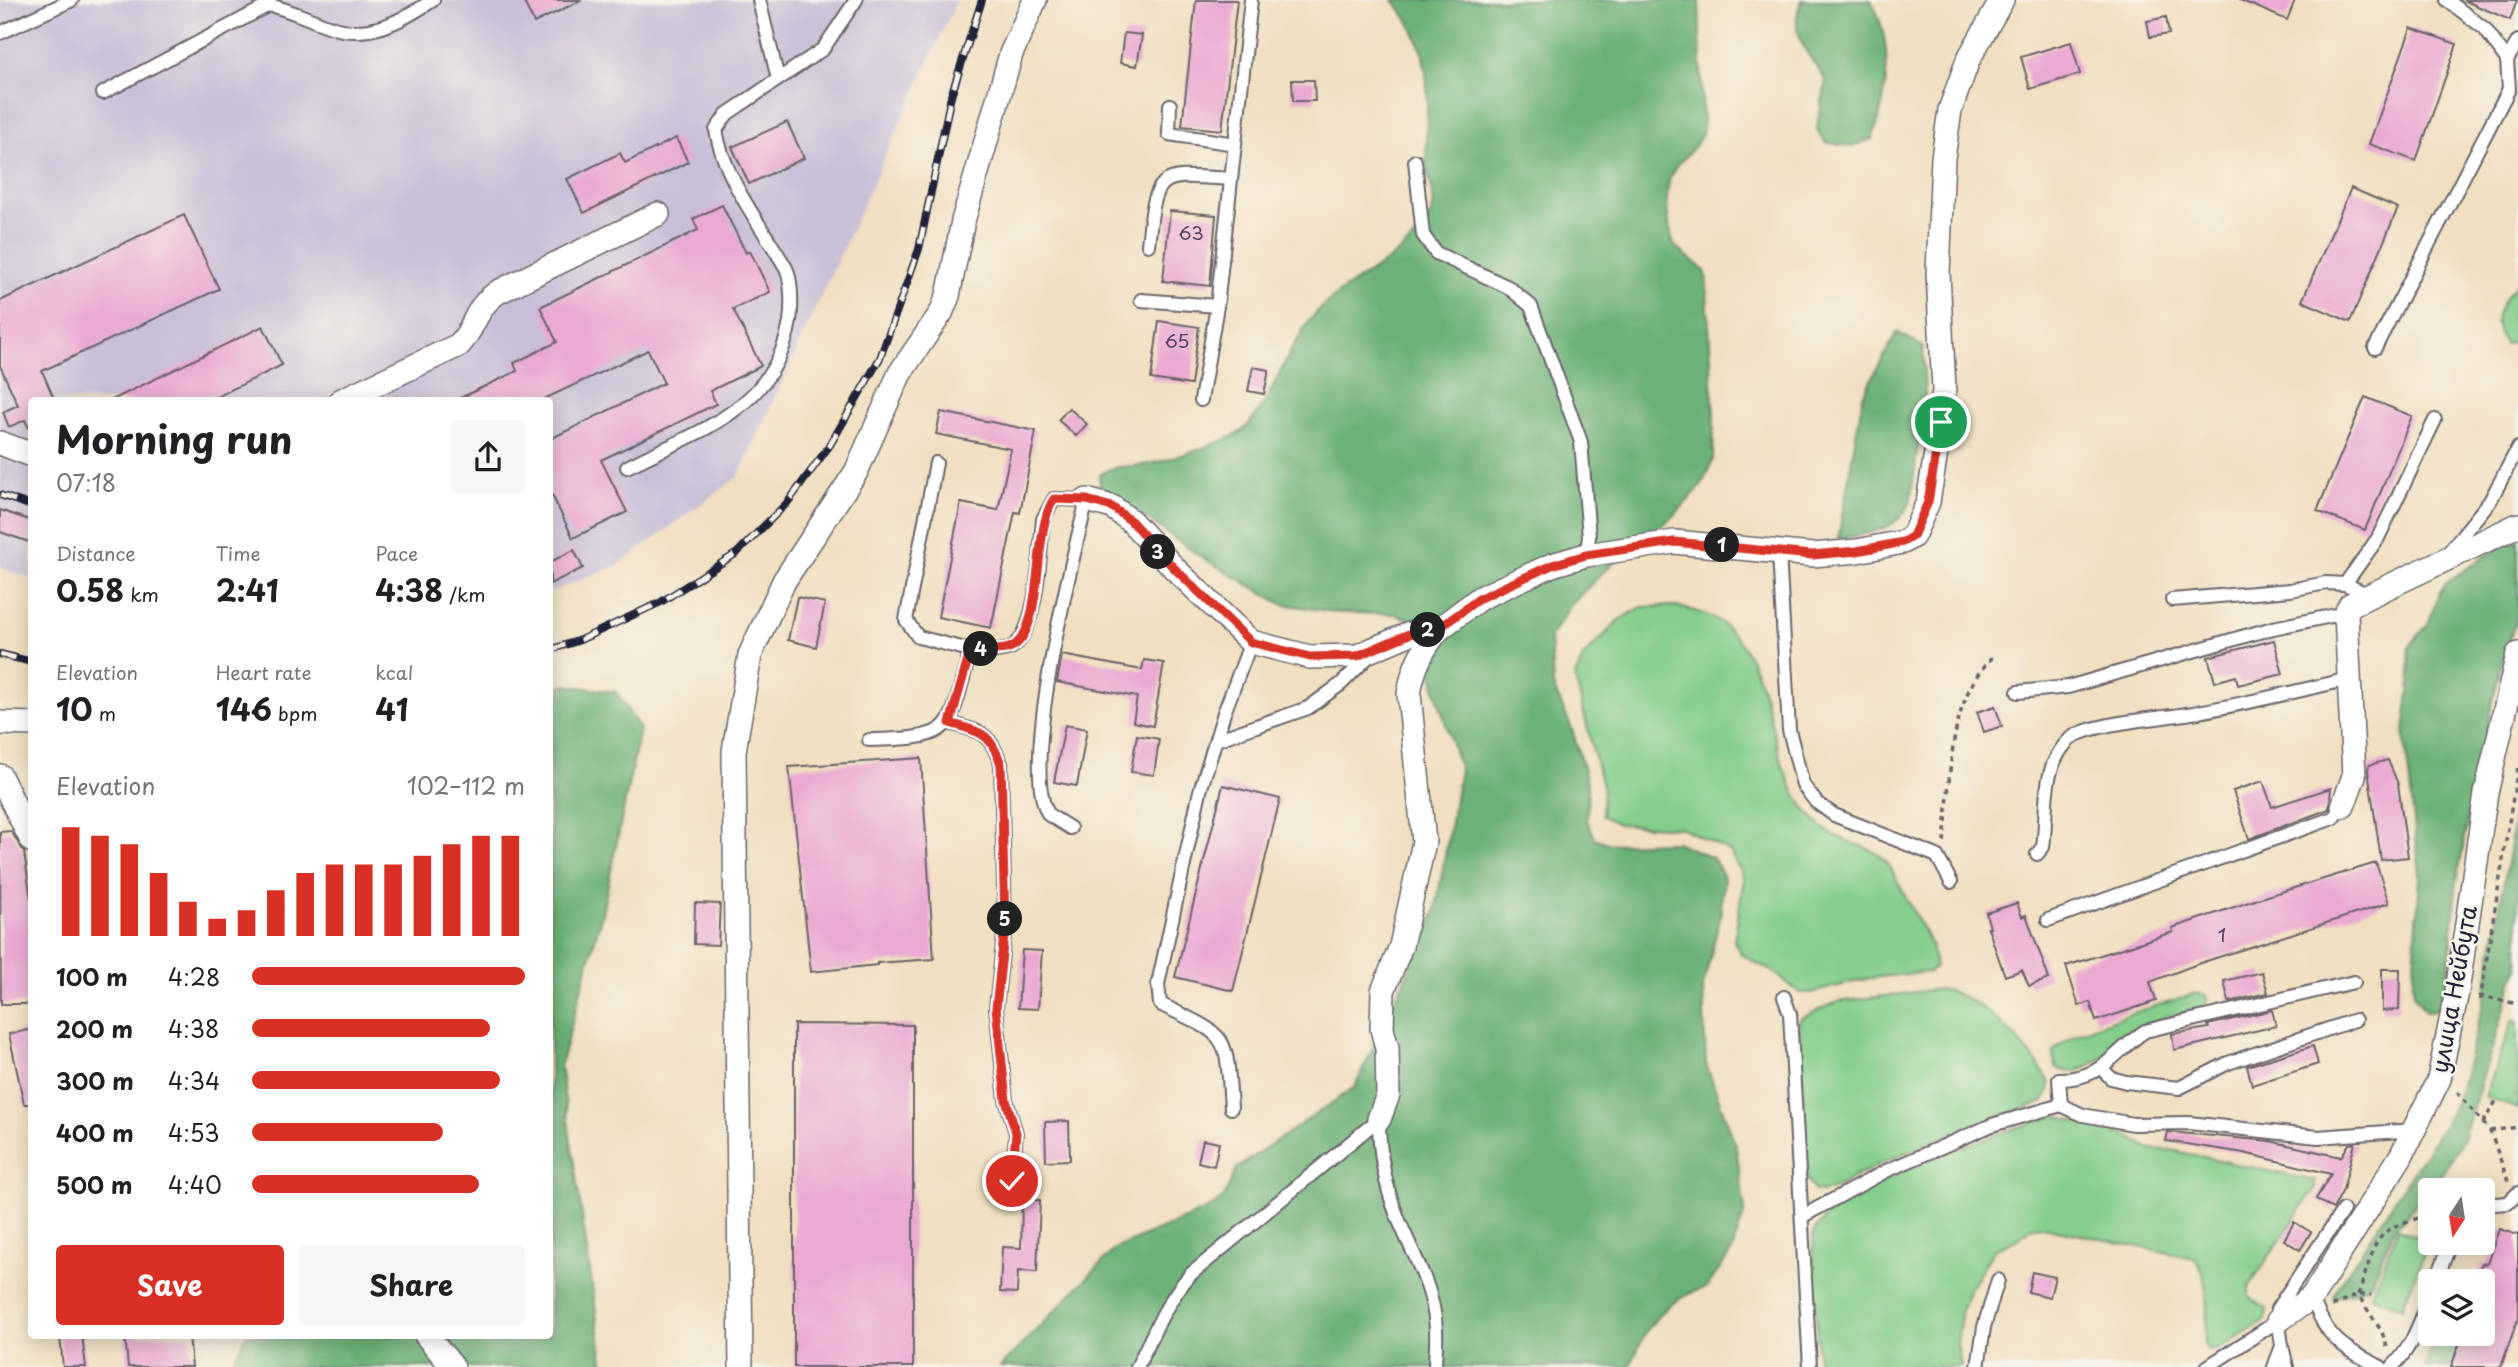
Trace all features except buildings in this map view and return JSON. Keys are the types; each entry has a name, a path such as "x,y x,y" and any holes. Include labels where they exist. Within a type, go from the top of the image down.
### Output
{"street":[{"path":"741,1367 734,751 750,655 784,581 856,472 900,373 941,313 963,221 1011,54 1035,0"},
{"path":"1379,1119 1388,1095 1387,1048 1381,1020 1384,991 1401,946 1424,842 1409,694 1423,647 1438,629 1480,598 1552,565 1586,555 1674,542 1812,555 1886,547 1913,536 1924,515 1934,476 1944,389 1938,273 1943,158 1950,110 1968,60 2002,0"},
{"path":"348,397 459,345 470,333 483,302 498,292 658,214"},
{"path":"0,443 28,454"},
{"path":"1087,500 1112,507 1131,521 1175,569 1251,642 1310,657 1357,656 1409,634 1438,629"},
{"path":"2343,806 2354,776 2346,612 2353,601 2367,594 2518,526"},
{"name":"улица Нейбута","path":"2278,1321 2315,1305 2415,1130 2445,1058 2486,793 2518,654"},
{"path":"0,723 28,724"},
{"path":"0,776 28,833"},
{"path":"429,1339 453,1367"}],"lane":[{"path":"0,33 72,0"},
{"path":"103,93 269,5 334,29 354,32 401,21 433,0"},
{"path":"759,0 778,79"},
{"path":"628,467 739,409 764,386 787,342 791,314 788,272 722,157 716,130 727,114 822,49 856,0"},
{"path":"1201,400 1217,306 1251,0"},
{"path":"2375,348 2509,89 2507,60 2485,29 2447,0"},
{"path":"2507,60 2518,41"},
{"path":"1170,105 1169,134 1236,144"},
{"path":"1415,161 1423,234 1436,253 1508,287 1531,306 1581,442 1588,526 1586,555"},
{"path":"1148,245 1153,196 1165,181 1180,176 1231,179"},
{"path":"1141,300 1217,306"},
{"path":"2344,584 2378,538 2435,420"},
{"path":"2440,563 2490,501 2518,447"},
{"path":"936,463 906,620 918,637 971,649 1008,649 1019,643 1031,621 1043,519 1048,507 1054,499 1087,500 1045,692 1040,787 1049,815 1070,828"},
{"path":"1779,553 1789,730 1803,785 1816,802 1834,815 1937,856 1951,881"},
{"path":"2172,600 2290,590 2326,583 2344,584 2367,594"},
{"path":"2018,692 2068,687 2273,628 2346,612"},
{"path":"1231,1108 1227,1051 1221,1039 1206,1026 1160,1004 1158,984 1200,792 1251,642"},
{"path":"869,740 918,739 936,734 950,723 971,649"},
{"path":"1216,740 1308,708 1341,684 1373,651"},
{"path":"2037,854 2043,846 2048,781 2063,748 2077,734 2136,721 2196,713 2349,680"},
{"path":"950,723 979,732 993,742 1001,764 1005,926 996,1008 1006,1100 1016,1133 1012,1181"},
{"path":"2048,919 2333,818 2343,806"},
{"path":"2061,1105 2059,1079 2071,1079 2102,1069 2126,1043 2145,1031 2354,982"},
{"path":"1784,998 1790,1014 1810,1367"},
{"path":"2102,1069 2111,1078 2126,1082 2179,1088 2228,1063 2355,1020"},
{"path":"1803,1216 1886,1171 1992,1125 2061,1105 2083,1115 2133,1124 2189,1123 2318,1137 2415,1130"},
{"path":"1138,1367 1180,1286 1379,1119"},
{"path":"1379,1119 1384,1175 1398,1219 1419,1258 1430,1295 1437,1329 1434,1367"},
{"path":"2496,1204 2508,1203 2518,1197"},
{"path":"2287,1367 2278,1321 2281,1301 2343,1210"},
{"path":"1979,1367 1984,1327 1997,1280"},
{"path":"2315,1305 2323,1326 2333,1338 2381,1367"},
{"path":"2207,1367 2278,1321"},
{"path":"2392,1367 2405,1354 2418,1327"},
{"path":"2274,1367 2282,1346"}],"path":[{"path":"1942,862 1958,717 1974,677 1993,657"},
{"path":"2456,992 2518,1004"},
{"path":"2456,1090 2490,1131 2502,1160"},
{"path":"2483,1124 2496,1101"},
{"path":"2490,1131 2518,1127"},
{"path":"2358,1295 2379,1236 2388,1228 2418,1217"},
{"path":"2315,1305 2358,1295 2371,1295"},
{"path":"2358,1295 2382,1332 2389,1352"}],"shaded area":[{"path":"0,0 957,0 738,477 618,565 553,591 553,397 28,397 28,577 0,568"}],"green space":[{"path":"1393,0 1699,0 1703,131 1698,142 1670,177 1667,207 1674,245 1706,272 1714,416 1713,459 1702,485 1674,516 1603,572 1571,605 1550,637 1553,686 1572,729 1588,785 1587,821 1595,838 1610,844 1676,842 1713,858 1724,877 1720,918 1703,986 1706,1064 1736,1146 1745,1211 1732,1251 1707,1287 1686,1295 1667,1307 1646,1331 1630,1367 1000,1367 1116,1248 1208,1209 1224,1197 1237,1168 1355,1087 1435,913 1460,770 1436,692 1422,625 1395,614 1340,613 1282,604 1201,557 1100,486 1099,476 1110,469 1149,464 1183,454 1243,430 1262,406 1297,340 1316,313 1344,289 1391,258 1418,233 1429,218 1433,197 1426,161 1427,96 1423,58 1408,20"},
{"path":"1802,0 1871,0 1886,51 1885,87 1872,139 1851,147 1825,142 1817,129 1826,81 1798,33 1798,12"},
{"path":"2518,282 2518,306 2511,317 2518,339 2504,344 2497,325 2498,311"},
{"path":"1897,332 1923,347 1925,396 1910,503 1904,513 1889,526 1838,539 1863,395"},
{"path":"2518,540 2518,614 2501,666 2474,784 2456,888 2448,976 2438,1009 2426,1012 2414,995 2413,984 2420,875 2404,731 2410,683 2409,647 2428,624 2439,593 2448,581 2500,547"},
{"path":"1674,606 1713,618 1724,625 1741,643 1762,687 1781,760 1802,804 1823,828 1873,852 1888,863 1931,945 1935,967 1929,972 1870,978 1811,993 1800,993 1776,974 1741,954 1734,941 1744,879 1730,851 1682,828 1619,824 1602,816 1603,790 1575,677 1583,657 1619,620 1642,607"},
{"path":"564,685 616,692 640,729 602,914 560,1066 604,1367 230,1367 244,1339 553,1339 553,689"},
{"path":"2518,796 2518,967 2463,1139 2438,1178 2418,1178 2418,1202 2394,1230 2369,1287 2334,1298 2333,1295 2447,1120 2460,1092 2485,997"},
{"path":"1940,989 1972,1001 2016,1038 2049,1081 2049,1092 2043,1102 1926,1144 1831,1190 1814,1190 1808,1180 1799,1022 1801,1018 1837,1002"},
{"path":"2196,993 2207,995 2208,999 2203,1007 2135,1030 2102,1057 2079,1070 2067,1071 2056,1067 2053,1052 2077,1034"},
{"path":"2513,1020 2518,1021 2518,1109 2485,1097"},
{"path":"2056,1116 2126,1135 2150,1149 2171,1150 2315,1181 2315,1188 2249,1287 2249,1297 2267,1309 2265,1320 2218,1349 2208,1351 2204,1344 2207,1312 2205,1285 2199,1264 2194,1258 2038,1226 1994,1250 1971,1287 1962,1308 1957,1343 1961,1367 1818,1367 1813,1235 1826,1217 1851,1199 1922,1163"},
{"path":"2398,1229 2418,1237 2418,1255 2424,1255 2402,1308 2371,1295"},
{"path":"2432,1346 2458,1346 2451,1367 2425,1367"}],"railway":[{"path":"553,649 580,640 661,602 737,553 788,502 830,445 880,358 919,249 951,96 982,0"},
{"path":"0,495 28,505"},
{"path":"0,654 28,661"}],"route":[{"path":"1012,1181 1017,1151 1016,1133 1006,1100 996,1008 1005,926 1001,764 993,742 979,732 950,723 971,649 1008,649 1019,643 1031,621 1043,519 1054,499 1087,500 1112,507 1131,521 1175,569 1251,642 1310,657 1357,656 1373,651 1390,640 1438,629 1480,598 1552,565 1586,555 1674,542 1812,555 1886,547 1903,542 1913,536 1924,515 1934,476 1941,422"}]}
